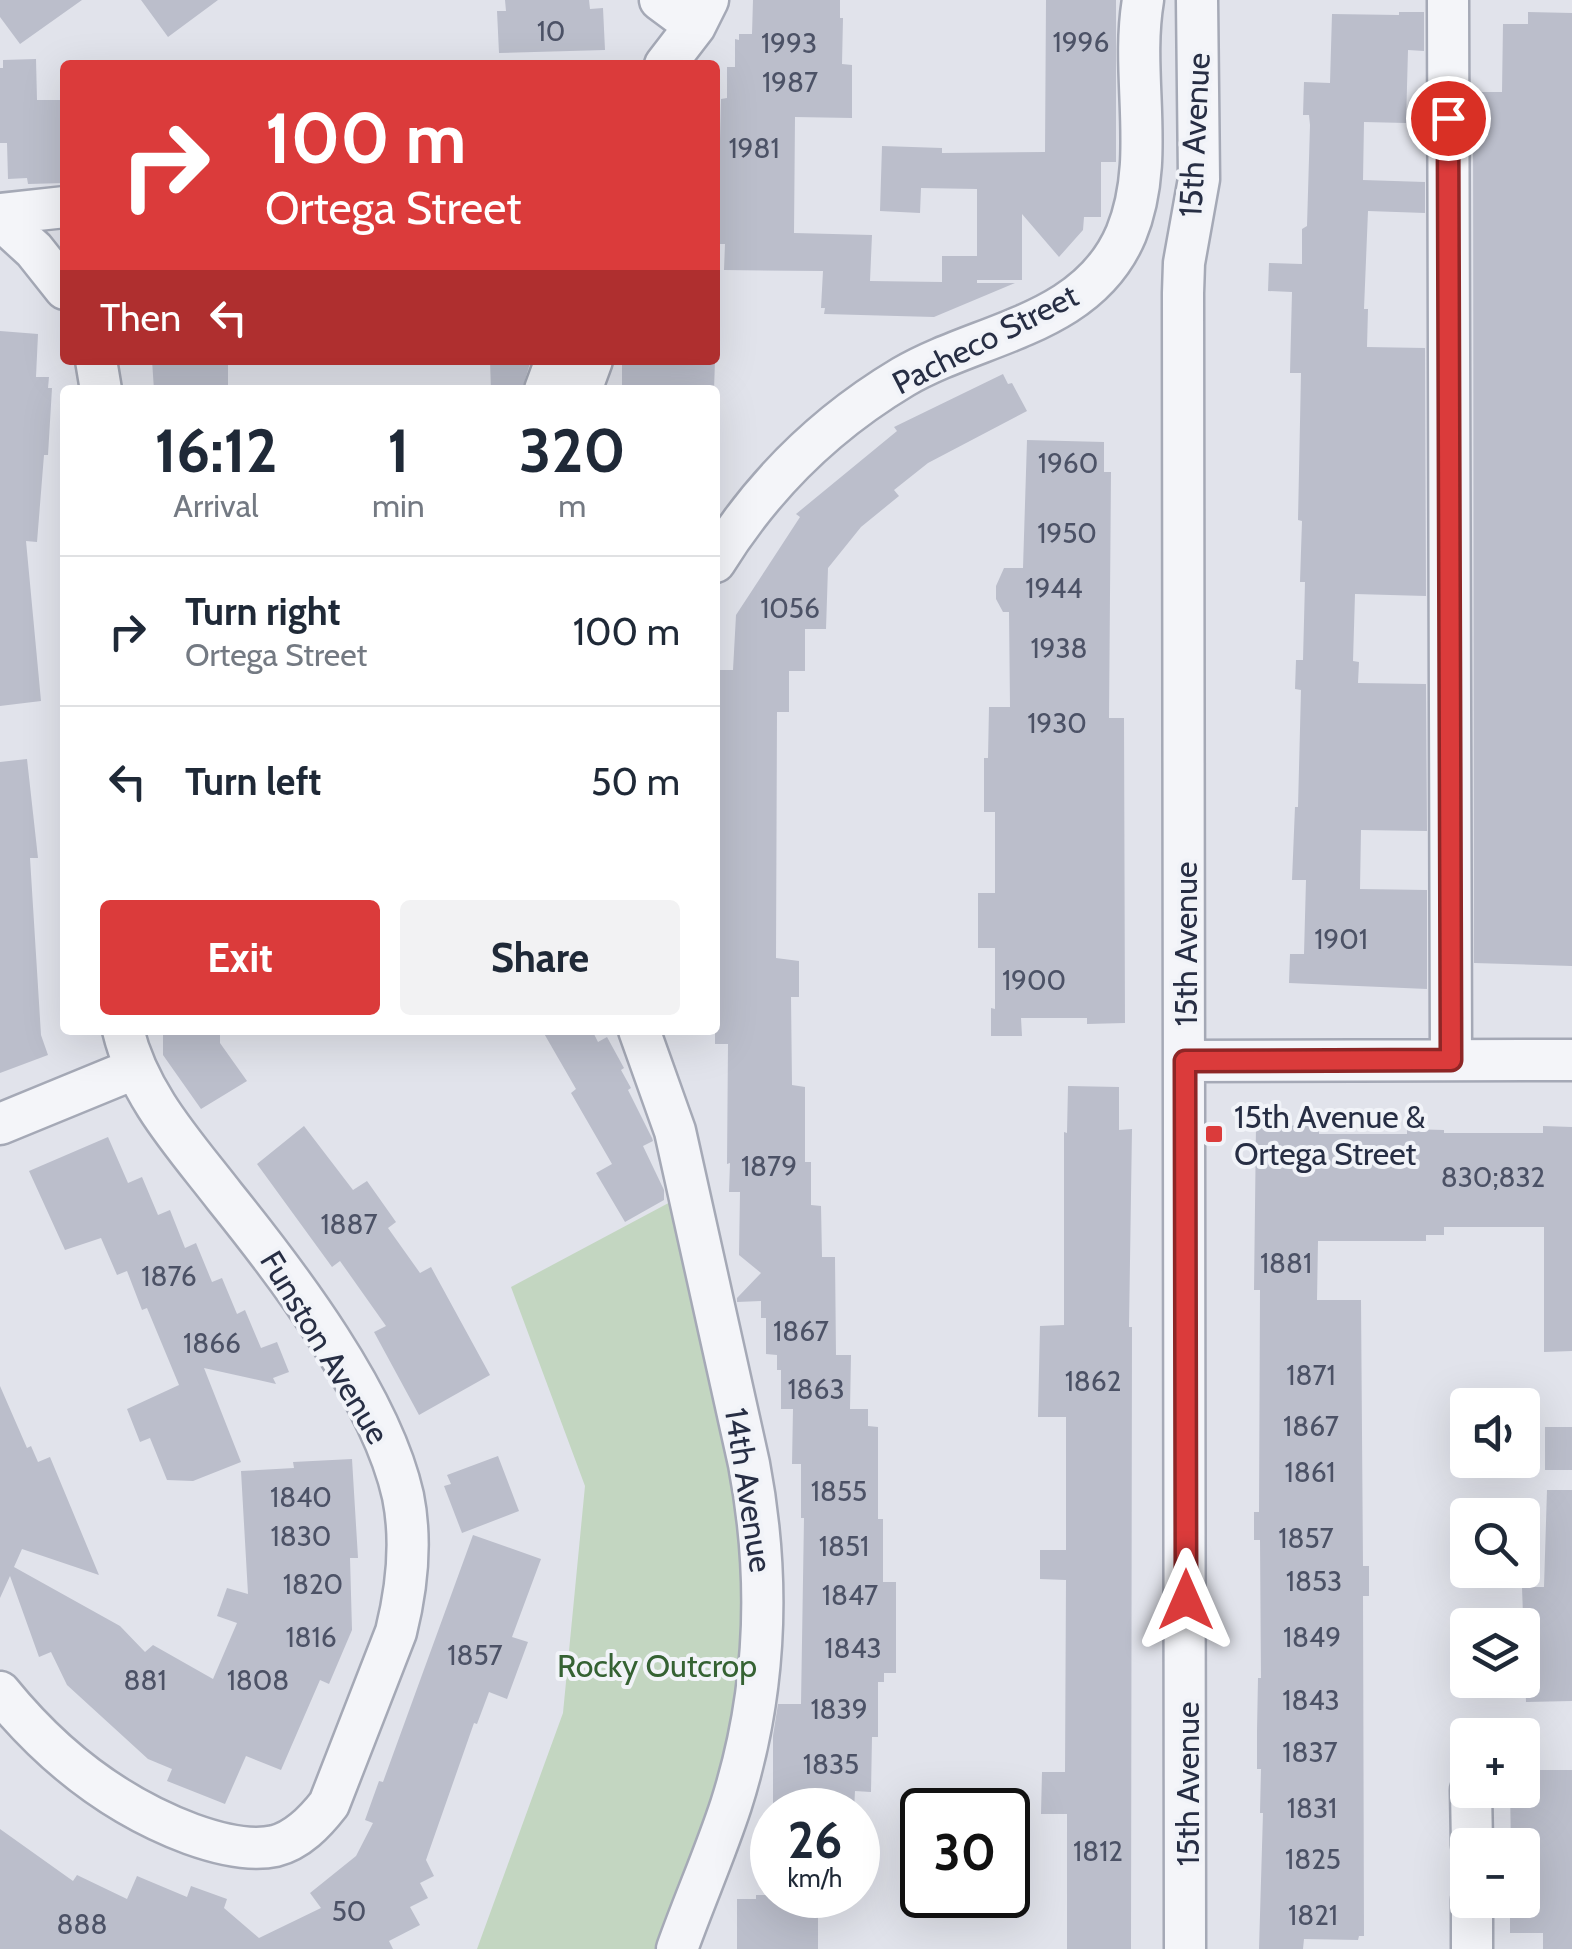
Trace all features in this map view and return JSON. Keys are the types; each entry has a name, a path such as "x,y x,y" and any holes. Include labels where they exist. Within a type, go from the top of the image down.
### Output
{"street":[{"path":"660,0 700,31 679,44 668,60"},
{"name":"Pacheco Street","path":"720,555 746,516 794,460 849,413 930,362 1058,310 1102,274 1127,231 1140,181 1143,0"},
{"name":"15th Avenue","path":"1185,1949 1183,293 1184,264 1199,179 1197,0"},
{"path":"1448,0 1451,1060"},
{"path":"0,216 60,208"},
{"path":"0,216 60,283"},
{"name":"Funston Avenue","path":"0,1692 54,1751 112,1796 146,1815 208,1840 257,1848 276,1846 306,1829 329,1804 404,1602 408,1550 403,1497 385,1442 319,1324 258,1238 160,1114 134,1069 124,1035"},
{"name":"14th Avenue","path":"641,1035 675,1131 749,1464 758,1512 765,1596 760,1681 742,1765 677,1949"},
{"path":"1185,1061 1572,1060"},
{"path":"0,1124 134,1069"},
{"path":"1472,1918 1472,1949"}],"green space":[{"name":"Rocky Outcrop","path":"676,1199 746,1544 740,1715 665,1949 477,1949 563,1713 585,1486 511,1287"}],"building":[{"path":"0,0 82,0 20,44 0,17"},
{"path":"141,0 218,0 168,37"},
{"path":"505,0 589,0 590,9 603,8 605,50 499,53 497,11 506,11"},
{"path":"753,0 840,0 842,64 852,65 852,118 795,117 794,233 872,235 870,281 942,282 942,256 977,256 977,189 921,188 920,213 880,211 882,146 942,148 942,153 1045,152 1046,0 1116,0 1116,162 1101,162 1101,217 1084,217 1083,230 1059,257 1022,214 1022,280 977,280 1015,283 934,317 824,314 823,271 724,270 725,244 720,244 721,99 727,98 727,67 735,67 735,39 739,40 739,34 752,34"},
{"path":"1424,12 1424,51 1408,50 1406,123 1364,122 1363,180 1425,182 1425,213 1368,211 1364,309 1368,309 1367,347 1425,348 1426,596 1355,594 1353,661 1359,662 1358,683 1426,684 1427,831 1361,830 1360,889 1427,890 1427,989 1289,983 1290,954 1304,954 1306,880 1292,880 1301,690 1295,689 1296,660 1303,660 1305,582 1300,582 1302,521 1298,520 1301,373 1290,373 1292,292 1268,291 1269,263 1302,264 1310,125 1309,115 1303,115 1304,82 1330,83 1332,14"},
{"path":"1528,12 1572,13 1572,966 1474,963 1473,92 1502,92 1503,24 1528,24"},
{"path":"36,59 37,100 60,100 60,183 28,184 27,178 8,179 7,143 0,143 3,60"},
{"path":"0,331 38,334 36,377 49,377 48,388 52,388 37,542 26,541 41,701 0,706"},
{"path":"152,365 228,365 228,385 154,385"},
{"path":"490,365 530,365 524,385 491,385"},
{"path":"622,365 715,365 714,385 622,385"},
{"path":"1003,374 1027,411 928,463 894,490 899,496 861,527 828,568 826,629 805,629 805,671 789,671 789,712 777,712 776,958 799,961 799,997 791,997 792,1085 805,1087 805,1162 811,1162 811,1205 821,1206 822,1257 835,1257 836,1355 851,1355 850,1409 868,1409 868,1426 878,1427 878,1519 883,1519 883,1582 896,1582 896,1673 884,1673 884,1682 878,1682 878,1737 872,1737 871,1788 773,1788 773,1736 778,1704 801,1704 804,1518 801,1464 792,1464 793,1409 781,1409 781,1370 777,1370 777,1355 766,1354 766,1318 761,1318 761,1301 737,1302 761,1273 739,1255 740,1192 729,1192 730,1163 727,1164 728,1044 715,1044 715,1035 720,1035 720,670 733,670 736,615 800,517 796,514 897,431 894,427"},
{"path":"1027,440 1104,442 1104,472 1111,472 1109,718 1124,718 1125,1023 1087,1024 1087,1018 1021,1018 1022,1036 991,1036 995,948 978,948 978,893 995,893 995,812 984,812 984,758 988,758 989,707 1010,707 1009,612 1003,612 996,599 996,586 1004,568 1023,568"},
{"path":"27,759 38,858 30,858 41,1035 48,1055 0,1073 0,762"},
{"path":"163,1035 220,1035 220,1043 247,1081 201,1109 163,1055"},
{"path":"545,1035 594,1035 598,1042 607,1037 624,1068 621,1070 631,1088 628,1090 653,1141 643,1146 664,1190 664,1200 625,1222 596,1173 612,1164 571,1093 576,1089"},
{"path":"1068,1086 1119,1087 1119,1130 1132,1129 1131,1949 1067,1949 1067,1814 1041,1814 1042,1772 1065,1772 1066,1580 1040,1579 1040,1550 1066,1550 1066,1417 1038,1417 1040,1326 1064,1325 1064,1132 1067,1133"},
{"path":"1256,1125 1319,1126 1319,1134 1407,1134 1407,1129 1543,1133 1543,1126 1572,1127 1572,1351 1544,1352 1544,1227 1444,1227 1444,1235 1426,1235 1426,1241 1318,1241 1317,1300 1361,1300 1363,1566 1369,1566 1369,1596 1363,1596 1364,1936 1358,1940 1304,1939 1303,1949 1259,1949 1263,1813 1261,1769 1257,1769 1260,1540 1254,1540 1254,1512 1259,1512 1260,1290 1254,1290"},
{"path":"304,1126 353,1190 367,1181 396,1222 388,1228 420,1273 431,1267 490,1375 419,1415 374,1332 386,1326 340,1261 332,1267 257,1164"},
{"path":"108,1137 128,1183 142,1177 158,1215 170,1210 185,1248 196,1243 212,1282 222,1278 237,1314 245,1310 261,1348 277,1342 289,1372 273,1378 276,1384 204,1368 241,1462 193,1481 167,1480 150,1438 140,1442 127,1409 179,1385 147,1308 142,1310 127,1271 117,1275 101,1238 65,1250 29,1171"},
{"path":"0,1386 27,1448 31,1446 38,1462 50,1457 99,1575 22,1549 14,1567 120,1626 145,1652 153,1645 213,1679 237,1623 217,1616 227,1588 248,1594 241,1471 294,1468 293,1462 352,1459 358,1558 350,1558 352,1630 329,1684 320,1680 281,1770 246,1756 225,1804 167,1781 172,1769 148,1759 67,1685 51,1652 39,1657 10,1576 0,1598"},
{"path":"1545,1427 1572,1427 1572,1470 1545,1470"},
{"path":"498,1456 519,1511 462,1533 444,1486 451,1484 447,1475"},
{"path":"1547,1490 1572,1490 1572,1701 1526,1702 1526,1698 1540,1698 1540,1608 1523,1608 1522,1588 1544,1587"},
{"path":"473,1535 541,1559 512,1637 528,1642 507,1699 489,1692 477,1724 474,1723 426,1860 434,1876 420,1883 428,1898 410,1907 420,1925 389,1941 393,1949 0,1949 0,1829 73,1881 77,1875 127,1899 137,1876 187,1897 191,1886 227,1899 224,1908 259,1938 321,1908 310,1893 356,1856 373,1823 365,1820 379,1781 383,1782"},
{"path":"1540,1770 1572,1770 1572,1949 1543,1949 1543,1933 1510,1933 1510,1918 1540,1918 1540,1828 1511,1828 1510,1808 1540,1808"},
{"path":"737,1899 750,1899 750,1918 818,1918 818,1949 737,1949"}],"place":[{"name":"15th Avenue & Ortega Street","path":"1214,1134"}],"route":[{"path":"1186,1600 1185,1061 1451,1060 1448,118"}]}
